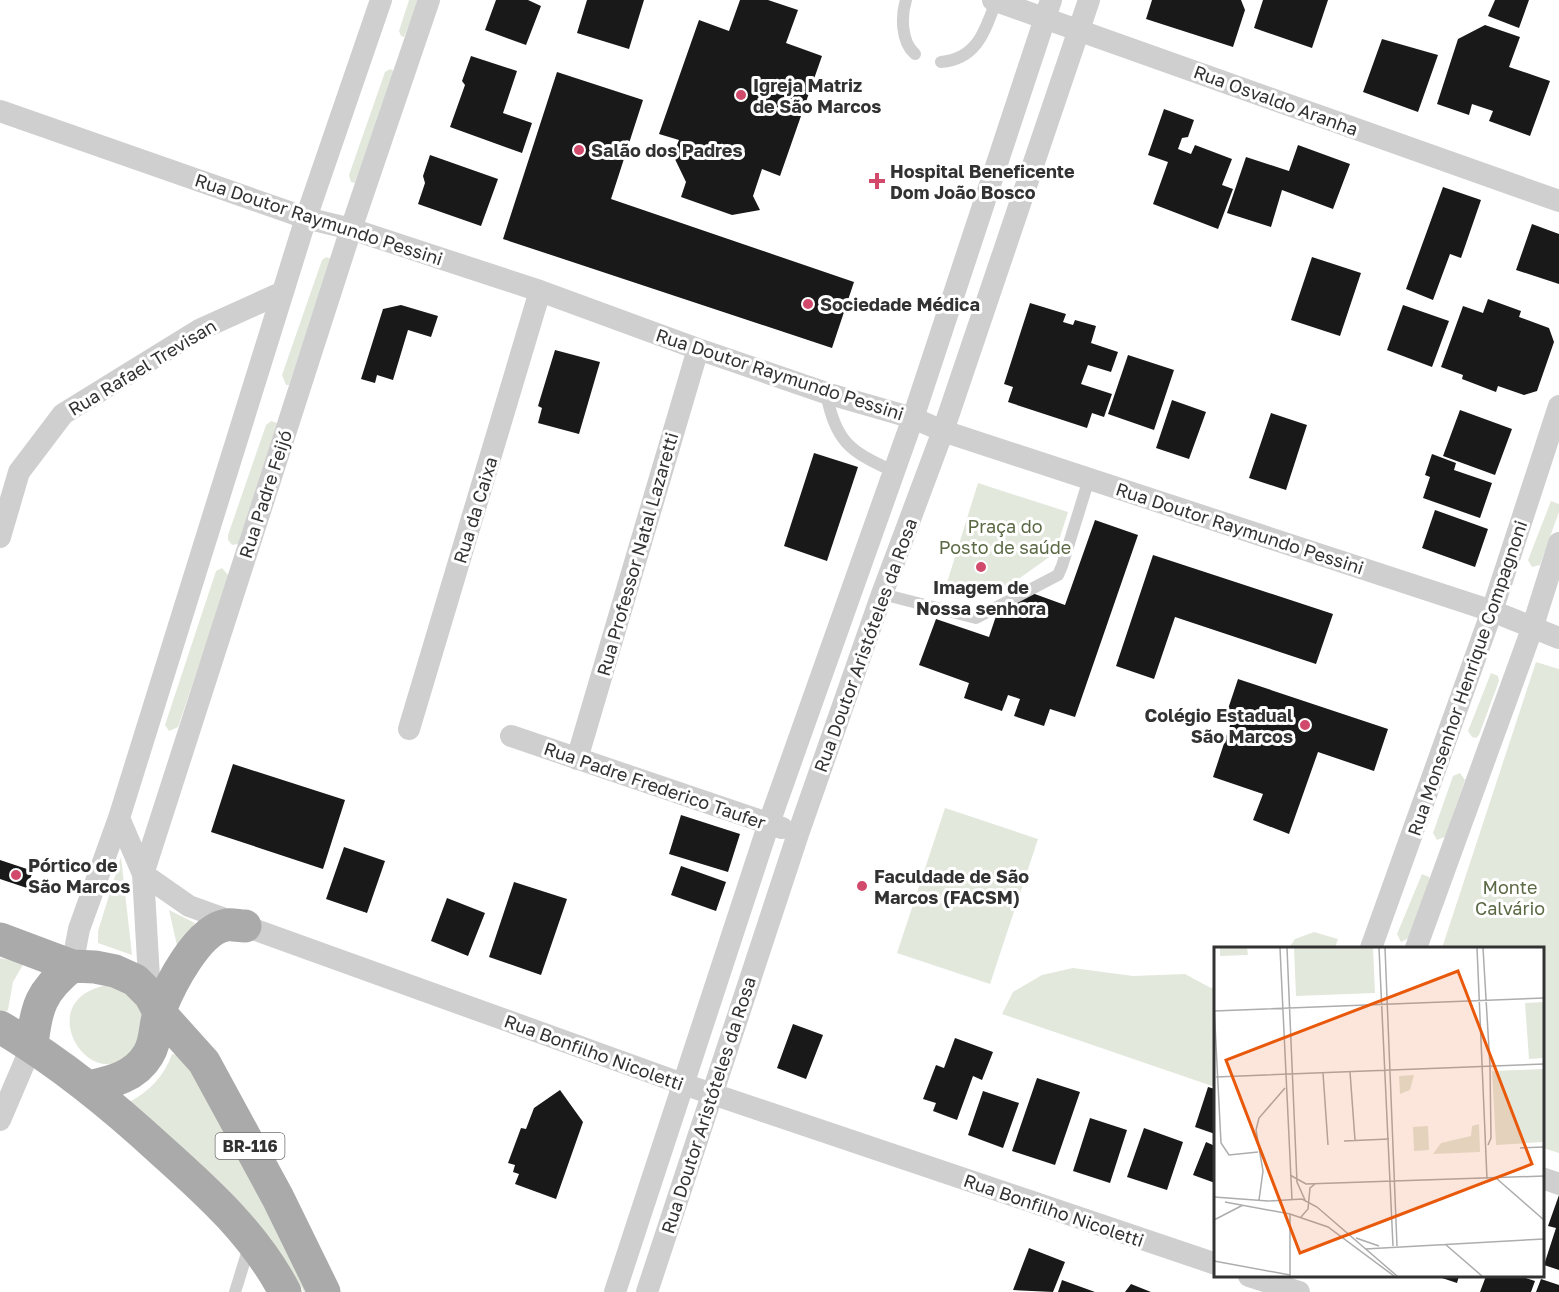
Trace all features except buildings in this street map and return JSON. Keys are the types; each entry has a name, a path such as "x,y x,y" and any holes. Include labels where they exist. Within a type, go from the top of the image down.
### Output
{"main road":[{"path":"89,1087 115,1081 134,1071 149,1055 156,1035 154,1003 206,934 226,925 245,926"},
{"name":"BR-116","path":"0,939 72,966 95,966 116,971 135,980 204,1062 278,1198 324,1292"},
{"path":"32,1046 35,1019 42,998 53,981 72,966"},
{"path":"0,1027 32,1046 89,1087 223,1206 251,1240 285,1292"}],"street":[{"path":"72,966 79,929 119,818 306,218 381,0"},
{"name":"Rua Padre Feijó","path":"154,1003 143,874 351,229 429,0"},
{"name":"Rua Osvaldo Aranha","path":"995,0 1048,9 1079,30 1559,201"},
{"name":"Rua Doutor Aristóteles da Rosa","path":"647,1292 798,834 882,594 943,431 1089,0"},
{"name":"Rua Doutor Aristóteles da Rosa","path":"615,1292 769,823 913,418 1048,9"},
{"name":"Rua Doutor Raymundo Pessini","path":"0,111 306,218 351,229 540,291 826,393 913,418 943,431 1492,611 1559,638"},
{"name":"Rua da Caixa","path":"409,729 540,291"},
{"name":"Rua Rafael Trevisan","path":"0,537 19,472 63,414 200,330 283,292"},
{"name":"Rua Professor Natal Lazaretti","path":"577,759 698,349"},
{"name":"Rua Monsenhor Henrique Compagnoni","path":"1371,947 1492,611 1559,406"},
{"path":"1416,947 1532,628 1559,543"},
{"name":"Rua Padre Frederico Taufer","path":"511,736 798,834"},
{"path":"119,818 143,874"},
{"name":"Rua Bonfilho Nicoletti","path":"143,874 189,906 682,1084 1214,1264"},
{"path":"0,1120 32,1046"},
{"path":"1544,1179 1559,1184"},
{"path":"1258,1277 1299,1292"}],"lane":[{"path":"906,0 902,18 904,31 908,45 915,54"},
{"path":"941,63 966,56 977,45 995,0"},
{"path":"826,393 837,433 847,446 893,471"},
{"path":"882,594 976,618 1046,581 1058,574 1062,566 1089,479"},
{"path":"235,1292 251,1240"}],"green space":[{"path":"409,0 420,0 404,37 399,31"},
{"path":"390,69 396,72 355,183 351,182 349,175 385,72"},
{"path":"326,257 331,259 289,385 286,385 282,375 322,260"},
{"path":"271,421 277,423 238,544 232,545 228,540 228,535 266,425"},
{"name":"Praça do Posto de saúde","path":"978,483 1068,512 1055,553 1010,585 963,595 945,589"},
{"path":"1551,501 1559,504 1559,512 1540,565 1532,567 1528,560"},
{"path":"222,568 229,576 178,727 169,731 165,725 216,571"},
{"name":"Monte Calvário","path":"1536,662 1559,669 1559,1153 1544,1148 1544,947 1442,947"},
{"path":"1491,673 1498,676 1499,681 1479,735 1476,738 1472,737 1468,731"},
{"path":"1460,773 1465,780 1445,837 1437,840 1433,833 1453,776"},
{"path":"945,808 1038,839 990,984 897,953"},
{"path":"121,857 132,955 98,943 98,931"},
{"path":"1422,874 1429,877 1430,881 1409,938 1401,942 1397,934"},
{"path":"169,910 195,923 178,950"},
{"path":"1314,932 1338,939 1335,947 1290,947 1295,939"},
{"path":"0,958 24,963 13,982 8,1010 0,1016"},
{"path":"1073,968 1133,976 1185,974 1211,988 1214,987 1214,1087 1002,1014 1013,992 1042,975"},
{"path":"108,985 118,987 142,1007 144,1038 125,1058 109,1064 94,1061 82,1052 73,1038 70,1022 73,1006 86,993"},
{"path":"172,1054 177,1055 191,1071 312,1292 304,1292 269,1242 224,1192 129,1102 155,1082 165,1069"}],"place":[{"name":"Igreja Matriz de São Marcos","path":"741,95"},
{"name":"Salão dos Padres","path":"579,150"},
{"name":"Hospital Beneficente Dom João Bosco","path":"877,181"},
{"name":"Sociedade Médica","path":"808,304"},
{"name":"Imagem de Nossa senhora","path":"981,567"},
{"name":"Colégio Estadual São Marcos","path":"1305,725"},
{"name":"Pórtico de São Marcos","path":"16,875"},
{"name":"Faculdade de São Marcos (FACSM)","path":"862,886"}]}
